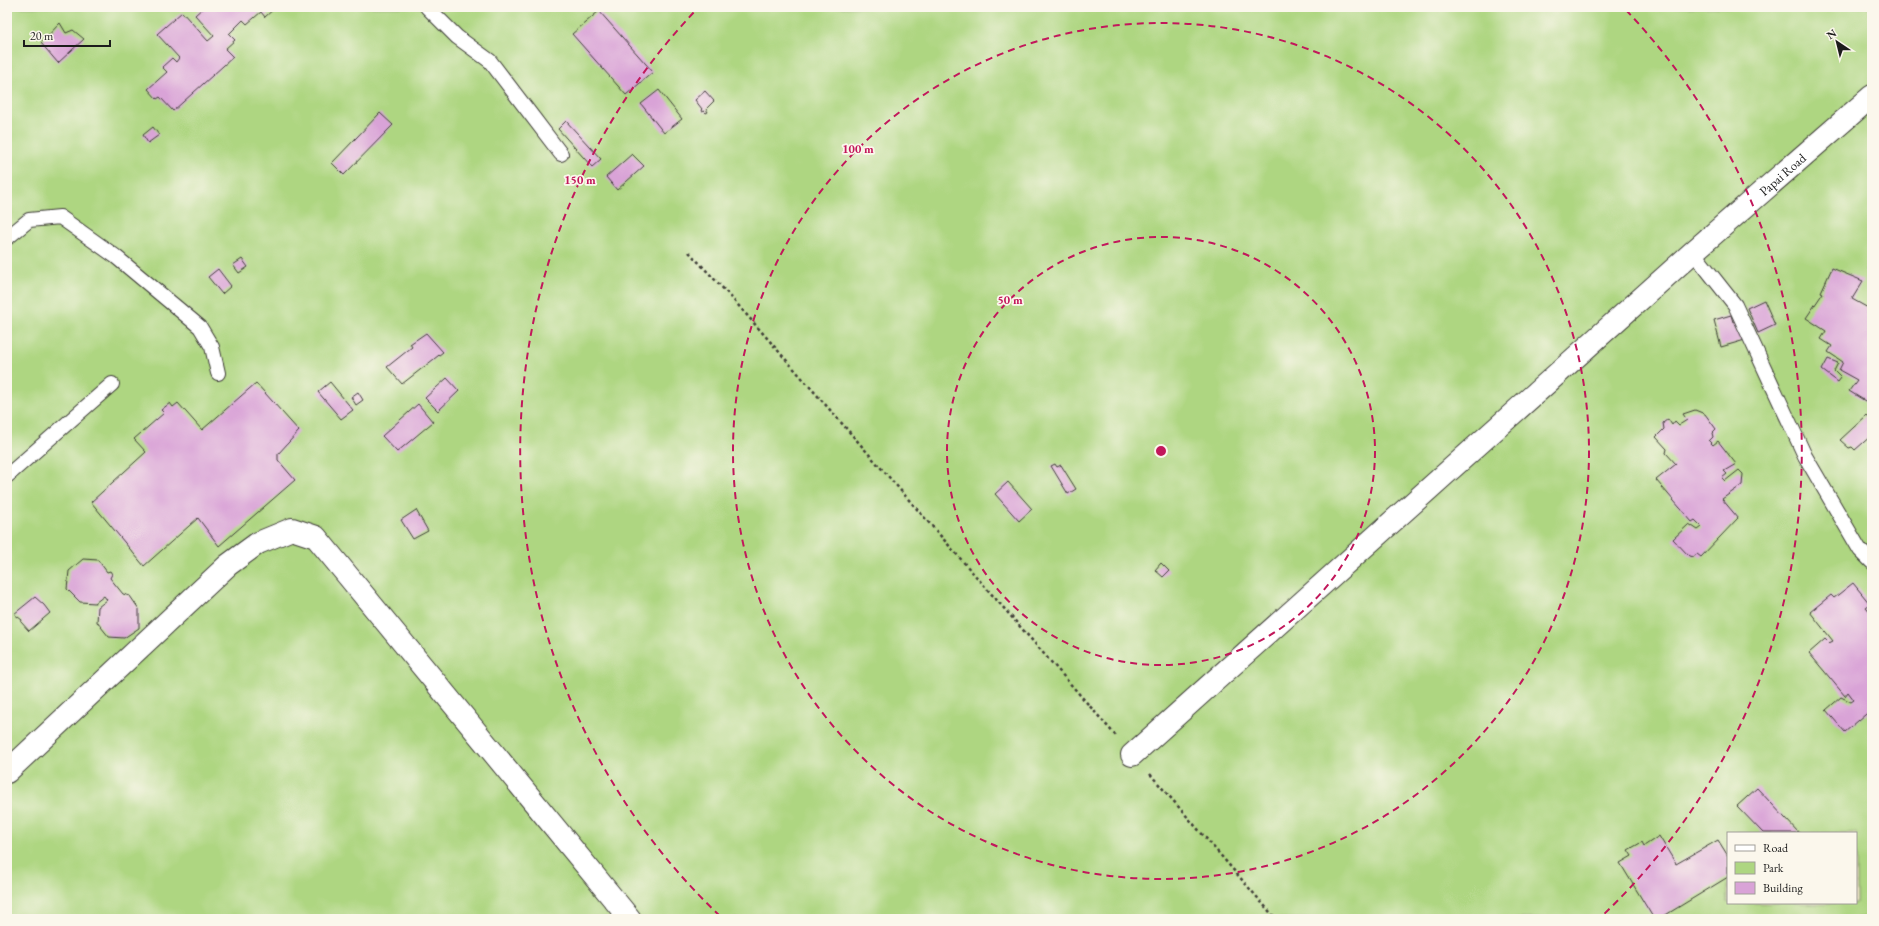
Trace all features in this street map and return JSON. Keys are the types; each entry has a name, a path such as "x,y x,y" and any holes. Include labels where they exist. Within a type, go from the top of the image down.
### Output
{"street":[{"name":"Papai Road","path":"1132,755 1693,252 1872,96"},
{"path":"7,772 228,565 258,543 292,529 316,537 630,919"}],"lane":[{"path":"427,7 456,37 490,61 561,154"},
{"path":"7,238 29,220 60,217 115,256 200,327 212,347 218,373"},
{"path":"1693,252 1735,305 1805,456 1860,550 1872,562"},
{"path":"8,474 112,384"}],"path":[{"path":"690,252 1276,919"}],"green space":[{"path":"7,7 1872,7 1872,919 7,919"}],"building":[{"path":"204,7 276,7 265,17 261,12 247,24 243,20 229,34 235,40 225,49 233,57 173,111 160,97 157,99 148,89 167,72 162,67 172,58 176,62 179,58 157,34 182,12 208,41 214,36 195,15"},
{"path":"599,11 653,72 626,95 572,34"},
{"path":"60,23 66,33 73,30 84,39 58,63 41,43"},
{"path":"659,90 682,119 664,133 641,104"},
{"path":"705,91 714,101 706,109 708,112 706,113 704,111 702,112 702,109 695,100"},
{"path":"380,113 393,125 344,175 332,163"},
{"path":"566,121 601,159 592,167 558,129"},
{"path":"153,127 159,135 148,143 143,135"},
{"path":"632,154 644,166 617,190 606,177"},
{"path":"242,259 248,267 239,273 233,265"},
{"path":"1872,265 1872,274 1868,267"},
{"path":"1832,268 1863,281 1852,299 1870,309 1867,313 1872,316 1872,401 1870,404 1849,391 1857,380 1839,370 1843,362 1828,352 1832,346 1821,339 1826,331 1806,318 1823,293 1821,292"},
{"path":"218,269 231,286 222,294 208,277"},
{"path":"1764,300 1775,325 1758,333 1747,308"},
{"path":"1731,315 1733,322 1739,320 1745,340 1721,347 1714,320"},
{"path":"426,333 443,352 402,384 387,367 412,347 410,344"},
{"path":"1828,359 1838,363 1834,371 1841,378 1838,382 1822,370"},
{"path":"447,378 459,391 438,411 425,398"},
{"path":"330,382 353,410 341,419 318,392"},
{"path":"256,383 299,431 278,454 278,460 295,480 219,546 198,518 144,566 91,502 146,452 134,439 164,413 161,410 170,403 173,407 178,403 202,430"},
{"path":"358,392 363,400 356,405 351,397"},
{"path":"418,404 433,422 397,452 382,436"},
{"path":"1695,410 1705,414 1716,429 1712,433 1713,437 1709,441 1713,445 1718,441 1736,464 1724,471 1727,474 1722,478 1725,481 1739,470 1743,474 1742,485 1722,499 1738,518 1701,557 1697,554 1693,557 1689,556 1673,539 1689,524 1698,530 1702,527 1695,520 1692,522 1656,480 1676,464 1666,453 1667,449 1656,437 1664,429 1663,423 1668,419 1672,425 1675,421 1679,425 1687,420 1683,414"},
{"path":"1867,415 1872,420 1872,435 1855,450 1852,447 1849,448 1840,440"},
{"path":"1055,464 1057,467 1061,465 1076,489 1068,494 1051,466"},
{"path":"1008,482 1032,509 1019,521 995,494"},
{"path":"416,510 428,531 413,539 401,520"},
{"path":"83,559 98,560 107,572 110,571 112,574 110,578 123,594 130,596 139,609 139,628 124,638 109,637 97,622 98,607 107,600 104,596 95,603 80,602 67,589 69,571"},
{"path":"1161,563 1169,571 1163,577 1155,570"},
{"path":"1853,583 1870,604 1866,607 1872,614 1872,709 1845,732 1826,710 1841,697 1851,702 1854,700 1848,692 1845,696 1809,653 1825,639 1829,643 1833,641 1810,612 1831,595 1834,598"},
{"path":"35,597 50,613 29,631 21,622 22,620 14,614"},
{"path":"1757,788 1798,832 1762,832 1737,806"},
{"path":"1659,836 1676,864 1718,840 1727,854 1727,878 1659,919 1654,919 1620,863 1632,856 1628,850 1642,842 1644,846"}]}
